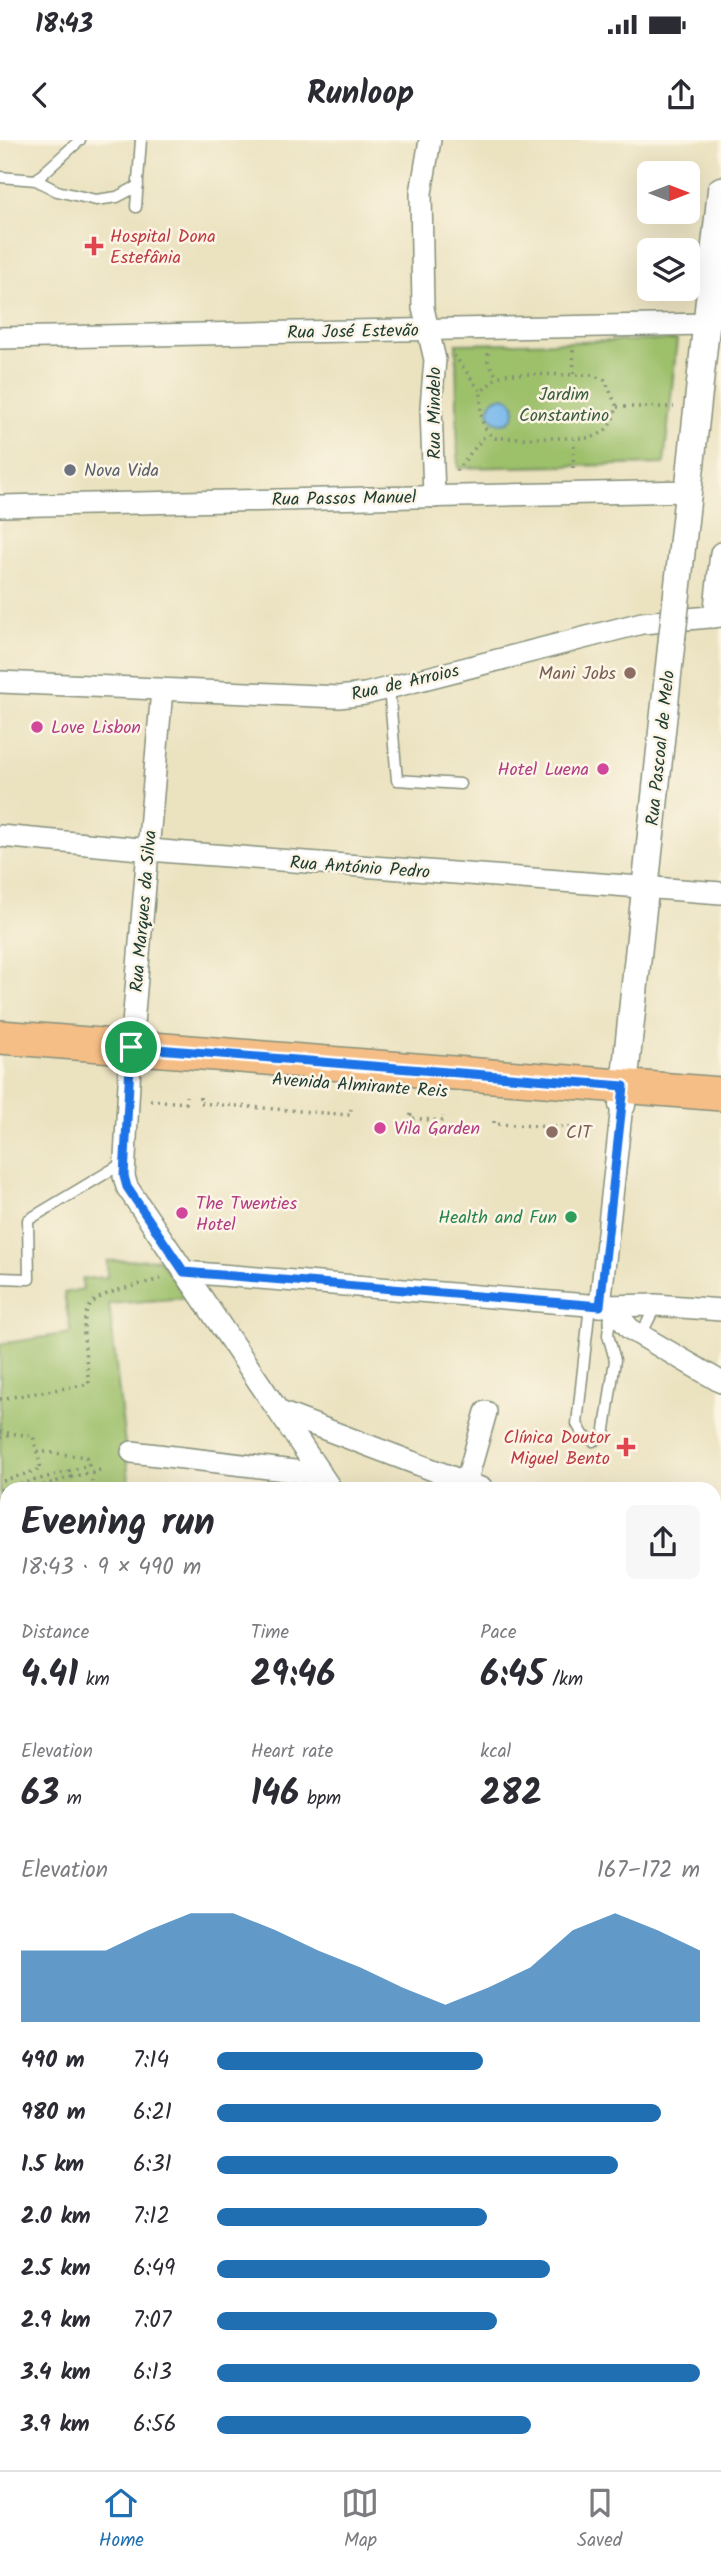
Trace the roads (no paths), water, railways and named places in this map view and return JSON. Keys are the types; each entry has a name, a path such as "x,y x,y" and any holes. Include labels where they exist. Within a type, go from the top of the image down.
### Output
{"main road":[{"name":"Avenida Almirante Reis","path":"0,1037 131,1057 623,1096 721,1113"},
{"name":"Avenida Almirante Reis","path":"0,1057 131,1057"},
{"name":"Avenida Almirante Reis","path":"623,1096 721,1094"}],"street":[{"name":"Rua Mindelo","path":"430,140 421,193 423,308 435,360 432,407 434,497"},
{"name":"Rua Pascoal de Melo","path":"600,1306 721,190"},
{"name":"Rua José Estevão","path":"0,338 706,324"},
{"name":"Rua Passos Manuel","path":"0,506 688,491"},
{"path":"718,616 721,554"},
{"name":"Rua de Arroios","path":"0,682 339,697 365,694 642,623 718,616"},
{"name":"Rua Marques da Silva","path":"162,690 123,1163 127,1187 326,1482"},
{"name":"Rua António Pedro","path":"0,836 721,893"},
{"path":"184,1272 600,1306 656,1305 721,1310"},
{"path":"600,1306 641,1335 721,1382"},
{"path":"278,1411 464,1482"},
{"path":"475,1482 486,1412"},
{"path":"132,1452 326,1482"}],"lane":[{"path":"36,180 80,140"},
{"path":"136,207 141,140"},
{"path":"0,177 36,180 57,191 96,200 117,197 138,186"},
{"path":"389,687 397,780 460,784"},
{"path":"0,1278 29,1279 28,1220 123,1163"},
{"path":"641,1335 656,1305"},
{"path":"600,1306 615,1360 608,1423 604,1436 593,1441 584,1436 577,1424 600,1306"}],"water":[{"path":"502,397 511,401 515,410 511,419 502,423 493,419 489,410 493,401"}],"place":[{"name":"Hospital Dona Estefânia","path":"94,246"},
{"name":"Nova Vida","path":"70,470"},
{"name":"Mani Jobs","path":"630,673"},
{"name":"Love Lisbon","path":"37,727"},
{"name":"Hotel Luena","path":"603,769"},
{"name":"Vila Garden","path":"380,1128"},
{"name":"CIT","path":"552,1132"},
{"name":"The Twenties Hotel","path":"182,1213"},
{"name":"Health and Fun","path":"571,1217"},
{"name":"Clínica Doutor Miguel Bento","path":"626,1447"}],"park label":[{"name":"Jardim Constantino","path":"564,404"}]}
